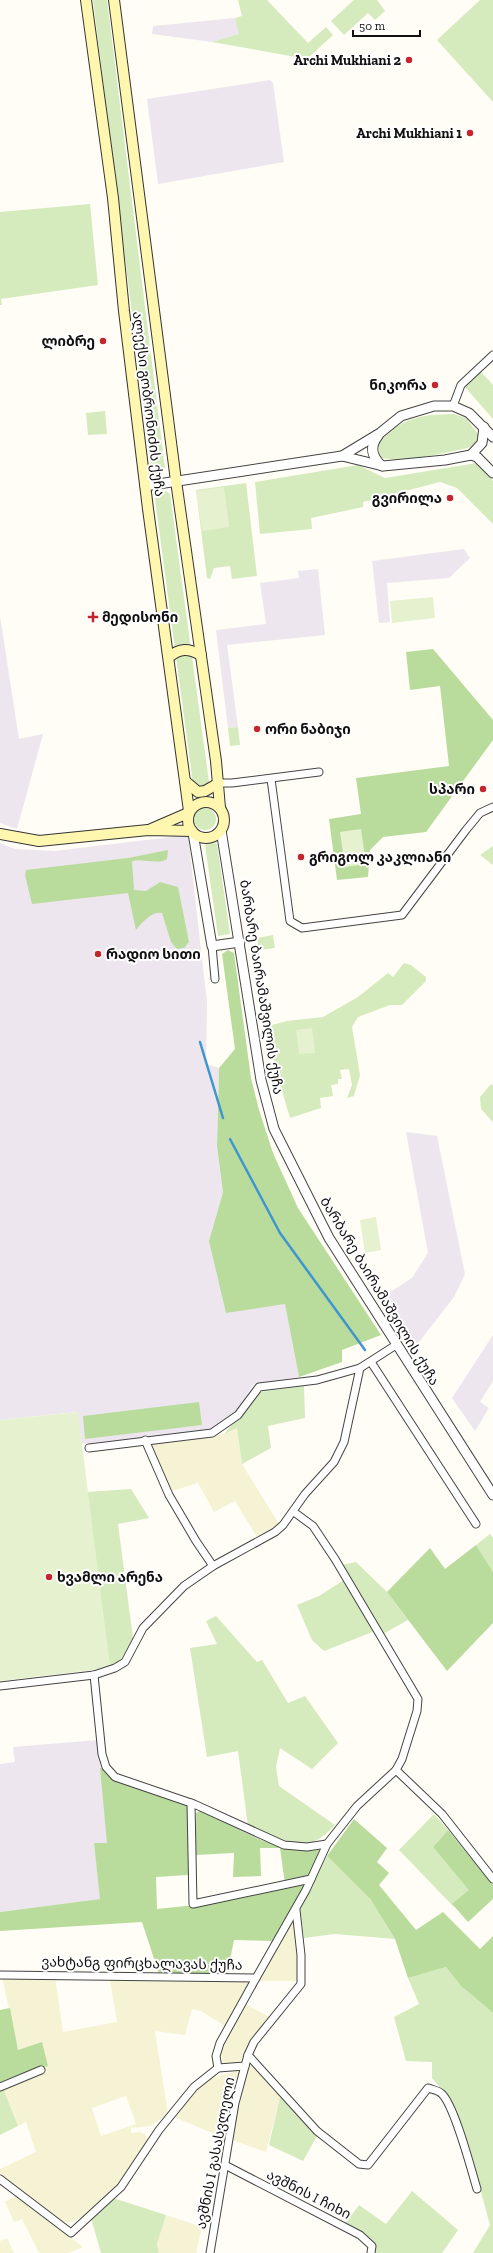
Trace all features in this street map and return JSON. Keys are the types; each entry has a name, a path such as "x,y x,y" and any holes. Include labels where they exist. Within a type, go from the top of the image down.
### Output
{"main road":[{"name":"ალექსი გობრონიძის ქუჩა","path":"86,0 113,198 124,311 145,486 189,812"},
{"name":"ალექსი გობრონიძის ქუჩა","path":"114,0 176,481 218,783 220,808"},
{"path":"169,658 180,650 187,649 201,655"},
{"path":"185,781 198,792 205,791 218,783"},
{"path":"0,834 39,841 148,830 192,832 198,836 211,837 221,830 224,821 220,808 208,801 200,802 189,812 148,830"},
{"path":"189,812 188,823 192,832"}],"street":[{"path":"454,406 461,385 493,355"},
{"path":"383,466 375,460 372,450 374,441 401,416 434,406 454,406 469,413 493,437"},
{"path":"471,455 482,443 484,427"},
{"path":"145,486 342,456 380,434"},
{"path":"342,456 383,466 445,460 471,455 478,457 493,472"},
{"path":"218,783 271,779 319,772"},
{"path":"271,779 290,921 302,928 402,915 480,813 493,807"},
{"name":"ბარბარე ბაირამაშვილის ქუჩა","path":"221,830 261,1080 274,1129 329,1238 493,1495"},
{"path":"192,832 212,946 215,979"},
{"path":"212,946 240,942"},
{"path":"89,1448 212,1433 238,1415 259,1387 317,1380 360,1368 396,1345"},
{"path":"371,1362 476,1524"},
{"path":"0,1686 94,1675 108,1671 125,1662 143,1628 184,1586 213,1566 274,1532 294,1512 305,1494 334,1462 344,1442 360,1368"},
{"path":"145,1440 169,1495 213,1566"},
{"name":"ვახტანგ ფირცხალავას ქუჩა","path":"0,1975 256,1978 296,1909 327,1844 357,1806 396,1770 402,1759 418,1699 335,1559 312,1526 294,1512"},
{"path":"94,1675 102,1754 106,1766 115,1777 191,1803 284,1846 307,1847 327,1844"},
{"path":"396,1770 442,1814 493,1879"},
{"path":"191,1803 193,1904 311,1879"},
{"name":"ავშნის I გასასვლელი","path":"210,2253 235,2103 248,2054 254,2042 301,1984 301,1954 296,1909"},
{"path":"218,2068 216,2056 220,2043 256,1978"},
{"path":"248,2054 317,2131 359,2164 368,2165 428,2088 439,2091 444,2095 457,2125 477,2189"},
{"path":"0,2179 71,2233 121,2188 172,2112 194,2087 218,2068 245,2066"},
{"path":"0,2087 41,2070"},
{"name":"ავშნის I ჩიხი","path":"225,2165 360,2235 372,2246 371,2253"}],"shaded area":[{"path":"235,18 240,34 212,42 152,34 153,26"},
{"path":"270,80 273,83 284,162 158,184 147,99"},
{"path":"464,549 470,558 449,578 387,583 390,622 379,623 372,561"},
{"path":"318,569 325,635 227,645 238,727 228,728 216,630 266,624 260,583 299,578 298,571"},
{"path":"0,616 19,739 43,734 17,829 0,823"},
{"path":"188,835 207,1002 206,1064 219,1068 217,1146 223,1192 209,1241 285,1303 299,1377 254,1384 235,1413 216,1429 81,1444 77,1412 0,1420 0,843 15,849 55,851"},
{"path":"406,1132 437,1136 465,1274 454,1297 416,1346 384,1296 412,1278 428,1253"},
{"path":"493,1335 493,1381 480,1402 489,1408 475,1431 452,1398"},
{"path":"237,1428 242,1464 279,1524 257,1537 235,1501 214,1512 198,1483 172,1491 149,1442 224,1434"},
{"path":"98,1740 108,1843 94,1844 101,1899 0,1912 0,1764 15,1762 13,1747"},
{"path":"294,1919 300,1971 298,1981 257,1981"},
{"path":"2,1977 55,1977 63,2032 117,2022 110,1980 251,1982 225,2026 201,2011 192,2009 185,2035 155,2031 168,2114 151,2126 131,2128 131,2133 140,2132 145,2134 148,2141 123,2181 87,2214 73,2222 60,2222 0,2176 0,2169 36,2152 26,2122 18,2126 1,2083 20,2074 48,2066 18,2050","holes":["126,2096 136,2124 101,2136 92,2108"]},
{"path":"244,2003 271,2018 250,2042 247,2051 238,2064 224,2064 220,2053 223,2042"},
{"path":"254,2065 280,2097 266,2152 232,2140 248,2066"},
{"path":"241,2070 226,2139 172,2116 198,2087 212,2078"},
{"path":"15,2196 83,2247 68,2253 39,2253 22,2219 14,2222 5,2202"},
{"path":"166,2215 202,2227 196,2253 159,2253 157,2244"},
{"path":"7,2238 14,2253 0,2253 0,2241"}],"green space":[{"path":"93,0 107,0 165,468 159,475 151,467"},
{"path":"238,0 267,0 308,43 326,27 333,35 307,59 212,42 239,34 235,18 242,16"},
{"path":"354,0 377,0 385,11 375,20 368,13 344,35 331,21"},
{"path":"480,0 493,0 493,102 437,40"},
{"path":"90,204 98,285 1,299 2,305 0,305 0,212"},
{"path":"481,372 493,385 493,419 465,387"},
{"path":"105,411 107,434 88,435 86,413"},
{"path":"454,414 466,418 478,434 477,443 472,447 408,459 385,458 377,455 376,447 393,429 402,424 410,420 430,415"},
{"path":"477,463 493,481 493,524 457,488 440,482 363,502 363,507 311,518 312,529 260,534 255,482 358,465 385,478"},
{"path":"246,483 257,576 232,579 230,566 214,568 210,579 207,578 196,490"},
{"path":"224,487 229,527 202,531 196,491"},
{"path":"166,491 170,494 209,782 206,787 201,789 193,784 155,499 159,493"},
{"path":"433,597 435,618 392,623 390,601"},
{"path":"433,649 493,720 493,740 426,832 383,837 370,850 368,877 337,880 329,819 361,814 356,778 449,766 440,686 410,690 406,652"},
{"path":"238,727 240,745 230,746 228,728"},
{"path":"205,808 209,809 215,815 215,823 209,829 205,830 201,829 195,823 194,819 195,815 201,809"},
{"path":"361,829 366,864 345,867 340,832"},
{"path":"212,841 217,844 230,934 218,936 205,845"},
{"path":"493,846 493,865 480,855"},
{"path":"168,850 167,859 163,861 132,861 134,890 146,891 160,882 178,887 189,942 184,948 177,949 171,942 162,913 154,914 144,921 136,930 128,893 32,904 25,875 26,870 128,858"},
{"path":"273,935 275,948 259,950 257,938"},
{"path":"228,950 234,953 251,1078 259,1110 273,1153 298,1208 381,1335 342,1350 342,1362 299,1377 285,1304 226,1313 209,1241 223,1192 217,1146 219,1068 235,1049 222,954"},
{"path":"404,963 411,965 426,977 426,981 402,1005 390,1005 358,1017 352,1027 360,1075 354,1096 347,1098 352,1085 349,1069 340,1070 342,1079 338,1079 338,1084 331,1085 333,1096 320,1098 321,1108 290,1118 275,1067 268,1026 287,1021 323,1017 358,997 388,973 393,977"},
{"path":"312,1028 315,1053 299,1054 296,1030"},
{"path":"491,1084 493,1086 493,1122 481,1109 480,1097"},
{"path":"376,1217 381,1250 365,1253 360,1220"},
{"path":"304,1386 305,1418 268,1426 271,1448 242,1464 237,1428 224,1434 260,1392"},
{"path":"199,1402 202,1425 85,1439 83,1416"},
{"name":"ხვამლი არენა","path":"78,1412 110,1668 0,1681 0,1420"},
{"path":"131,1489 149,1518 118,1524 133,1638 119,1662 110,1668 87,1492"},
{"path":"490,1534 493,1538 493,1572 476,1545"},
{"path":"476,1545 493,1572 493,1623 447,1671 387,1592 430,1548 445,1569"},
{"path":"356,1562 387,1592 408,1620 383,1634 342,1565"},
{"path":"344,1580 375,1631 324,1651 312,1640 297,1605 319,1596"},
{"path":"216,1616 257,1662 262,1660 288,1703 305,1696 338,1743 312,1769 280,1748 276,1767 279,1786 335,1825 313,1842 293,1844 283,1842 248,1826 238,1751 207,1757 190,1648 217,1644 206,1621"},
{"path":"100,1768 105,1769 115,1780 129,1786 188,1805 188,1875 156,1877 157,1909 205,1904 306,1883 274,1941 234,1940 227,1975 159,1974 142,1922 0,1931 0,1912 100,1899 94,1843 107,1843"},
{"path":"201,1810 258,1839 288,1849 304,1851 319,1850 310,1876 285,1884 280,1848 260,1848 261,1876 233,1877 234,1853 195,1855 196,1813"},
{"path":"434,1814 448,1830 433,1847 470,1890 453,1906 399,1850"},
{"path":"354,1819 387,1848 377,1862 389,1873 379,1885 416,1930 443,1912 480,1949 493,1936 493,2013 461,1986 446,1967 408,1978 395,1939 371,1900 327,1856"},
{"path":"448,1830 493,1885 493,1899 468,1922 452,1904 469,1890 433,1847"},
{"path":"327,1856 371,1900 395,1939 335,1934 304,1938 300,1907"},
{"path":"446,1967 461,1986 493,2013 493,2253 473,2253 490,2225 474,2167 451,2101 432,2078 432,2062 406,2061 394,2017 419,2004 408,1978"},
{"path":"10,2008 18,2050 42,2042 48,2066 20,2074 0,2083 0,2010"},
{"path":"3,2088 18,2126 0,2135 0,2089"},
{"path":"280,2097 317,2136 303,2161 269,2145"},
{"path":"412,2191 458,2230 442,2253 374,2253 375,2244 364,2234 345,2224 359,2205 386,2224"},
{"path":"113,2198 166,2215 157,2244 159,2253 101,2253 91,2218"}],"waterway":[{"path":"200,1042 223,1118"},
{"path":"230,1139 280,1233 365,1350"}],"place":[{"name":"Archi Mukhiani 2","path":"409,60"},
{"name":"Archi Mukhiani 1","path":"470,133"},
{"name":"ლიბრე","path":"103,341"},
{"name":"ნიკორა","path":"435,385"},
{"name":"გვირილა","path":"450,498"},
{"name":"მედისონი","path":"93,617"},
{"name":"ორი ნაბიჯი","path":"257,729"},
{"name":"სპარი","path":"483,789"},
{"name":"გრიგოლ კაკლიანი","path":"301,857"},
{"name":"რადიო სითი","path":"98,954"},
{"name":"ხვამლი არენა","path":"49,1577"}]}
